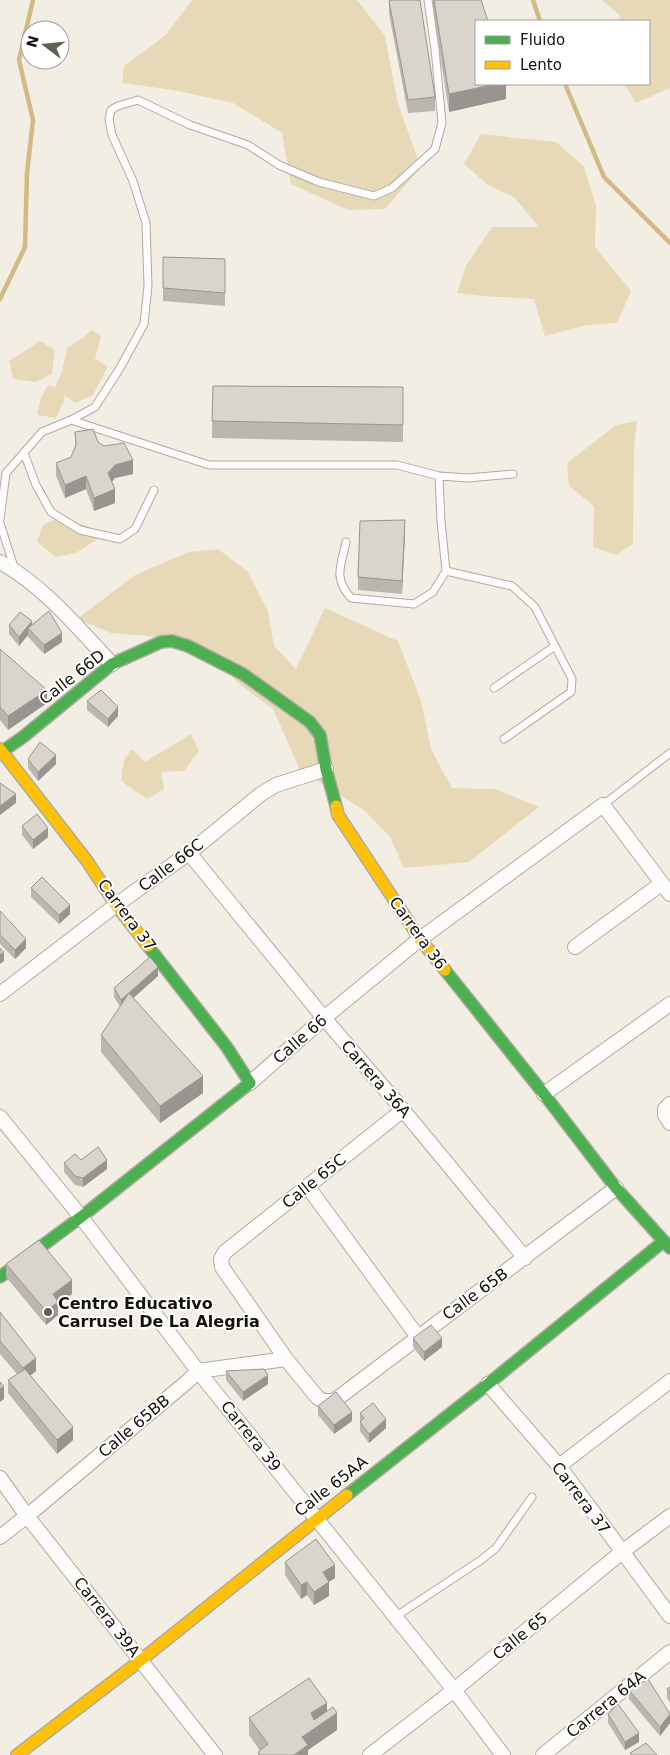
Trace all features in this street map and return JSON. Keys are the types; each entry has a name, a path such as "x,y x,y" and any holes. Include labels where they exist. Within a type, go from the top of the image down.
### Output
{"street":[{"path":"0,562 15,570 57,606 112,664"},
{"name":"Calle 66D","path":"1,752 23,737 112,664 162,642 172,641"},
{"name":"Carrera 36","path":"172,641 188,646 244,674 310,722 320,734 326,769 338,815 420,939 544,1094 616,1188 667,1244"},
{"name":"Carrera 37","path":"1,752 87,860 116,905 226,1046 250,1083"},
{"name":"Calle 66C","path":"0,994 116,905 189,853 268,789 326,769"},
{"path":"575,947 666,889 603,805"},
{"name":"Calle 66","path":"0,1277 250,1083 324,1018 420,939 603,805"},
{"name":"Carrera 36A","path":"189,853 524,1258"},
{"path":"544,1094 670,1004"},
{"path":"670,1104 665,1109 665,1115 670,1123"},
{"name":"Calle 65C","path":"286,1358 222,1267 221,1259 225,1252 402,1110"},
{"name":"Carrera 39","path":"0,1116 81,1216 198,1371 454,1690 503,1755"},
{"path":"308,1187 418,1337"},
{"name":"Calle 65B","path":"286,1358 317,1397 323,1400 334,1401 616,1188"},
{"name":"Calle 65AA","path":"17,1755 141,1660 317,1518 667,1244"},
{"path":"198,1371 286,1358"},
{"name":"Calle 65BB","path":"0,1537 198,1371"},
{"path":"559,1466 670,1381"},
{"name":"Carrera 37","path":"488,1384 559,1466 670,1616"},
{"name":"Carrera 39A","path":"0,1478 27,1516 215,1755"},
{"name":"Calle 65","path":"370,1755 454,1690 622,1552 670,1516"},
{"name":"Carrera 64A","path":"543,1755 670,1652"}],"lane":[{"path":"0,519 6,474 42,432 71,420 95,407 120,368 144,324 148,286 146,223 133,180 112,134 109,119 111,110 138,100 190,125 248,145 279,165 319,182 374,196 392,188 435,148 442,123 428,0"},
{"path":"71,420 209,465 397,465 438,476 468,478 513,474"},
{"path":"24,453 36,485 51,512 80,530 120,538 135,529 154,490"},
{"path":"346,542 339,577 342,588 351,598 414,604 433,592 446,571 438,476"},
{"path":"0,523 15,570"},
{"path":"446,571 512,586 535,607 572,679 571,692 504,739"},
{"path":"494,688 555,646"},
{"path":"603,805 670,753"},
{"path":"395,1618 496,1548 532,1497"}],"shaded area":[{"path":"192,0 357,0 385,36 398,104 421,167 385,209 348,210 291,184 282,133 233,103 173,90 122,83 124,66 166,35"},
{"path":"602,0 670,0 670,88 636,103 625,85 650,85 650,20 619,20 620,16"},
{"path":"481,134 556,142 584,167 596,206 595,247 631,291 617,323 587,325 545,336 534,299 457,293 466,266 492,227 539,227 514,197 488,185 464,164"},
{"path":"92,330 101,336 95,359 108,366 93,395 75,403 63,394 65,398 56,418 37,415 41,398 48,385 55,387 62,372 67,348"},
{"path":"40,341 55,350 52,374 36,382 13,379 9,361"},
{"path":"637,421 634,448 633,544 616,555 593,547 594,506 569,486 567,463 616,425"},
{"path":"59,517 87,526 98,539 76,553 56,557 37,542 43,525"},
{"path":"218,549 247,571 268,611 274,646 296,669 325,608 398,641 421,701 431,749 452,788 495,789 539,807 469,862 404,868 390,837 364,810 300,770 273,709 238,683 206,648 158,637 111,633 77,619 135,575 189,552"},
{"path":"191,734 199,751 184,771 161,772 164,789 147,799 121,781 124,760 132,749 145,762"}],"building":[{"path":"420,0 435,97 408,100 389,1"},
{"path":"434,0 481,0 488,20 475,20 475,85 491,85 449,94"},
{"path":"163,257 225,259 225,293 163,288"},
{"path":"213,386 403,387 403,425 212,421"},
{"path":"93,429 98,442 104,446 124,443 133,460 115,465 108,473 115,489 94,498 86,476 65,485 56,463 71,457 76,445 75,432"},
{"path":"405,520 402,581 358,577 360,521"},
{"path":"49,611 62,633 44,645 28,628"},
{"path":"20,612 32,621 19,637 9,625"},
{"path":"0,649 47,690 8,716 0,707"},
{"path":"101,690 118,707 108,719 87,701"},
{"path":"40,742 56,755 38,772 28,759"},
{"path":"0,783 16,794 0,806"},
{"path":"37,814 48,828 33,840 22,826"},
{"path":"42,877 70,905 59,915 31,888"},
{"path":"0,911 26,939 15,950 0,935"},
{"path":"150,957 158,967 121,1000 114,988"},
{"path":"129,993 203,1076 160,1106 101,1035"},
{"path":"98,1147 107,1160 83,1178 75,1176 64,1163 75,1154 81,1160"},
{"path":"39,1240 72,1280 53,1294 58,1302 46,1311 6,1264"},
{"path":"0,1312 36,1358 23,1368 0,1341"},
{"path":"431,1325 442,1338 424,1352 413,1338"},
{"path":"25,1369 73,1427 57,1440 8,1380"},
{"path":"264,1369 268,1375 243,1392 226,1371"},
{"path":"336,1392 352,1412 334,1425 318,1406"},
{"path":"373,1403 386,1419 369,1434 360,1422 364,1418 360,1413"},
{"path":"316,1539 335,1565 323,1572 329,1582 314,1592 307,1582 301,1585 285,1562"},
{"path":"309,1678 327,1703 311,1713 314,1720 333,1707 337,1713 302,1737 308,1745 294,1755 260,1755 258,1752 268,1744 249,1718"},
{"path":"648,1679 670,1714 660,1727 629,1690"},
{"path":"618,1704 639,1733 625,1742 608,1714"},
{"path":"646,1743 657,1755 632,1755 630,1753"}],"waterway":[{"path":"0,299 25,247 27,173 33,120 19,60 33,0"},
{"path":"533,0 540,20"},
{"path":"565,85 604,177 670,243"}],"traffic: fast":[{"path":"0,753 23,737 112,664 161,642 172,641 188,646 243,674 310,722 320,735 326,769 336,806"},
{"path":"0,1277 81,1217 250,1083 226,1046 148,946"},
{"path":"445,970 616,1188 670,1248"},
{"path":"347,1495 488,1384 664,1241"}],"traffic: slow":[{"path":"0,749 87,861 116,905 148,946"},
{"path":"336,806 338,815 420,939 445,970"},
{"path":"17,1755 141,1660 347,1495"}],"place":[{"name":"Centro Educativo Carrusel De La Alegria","path":"48,1312"}]}
